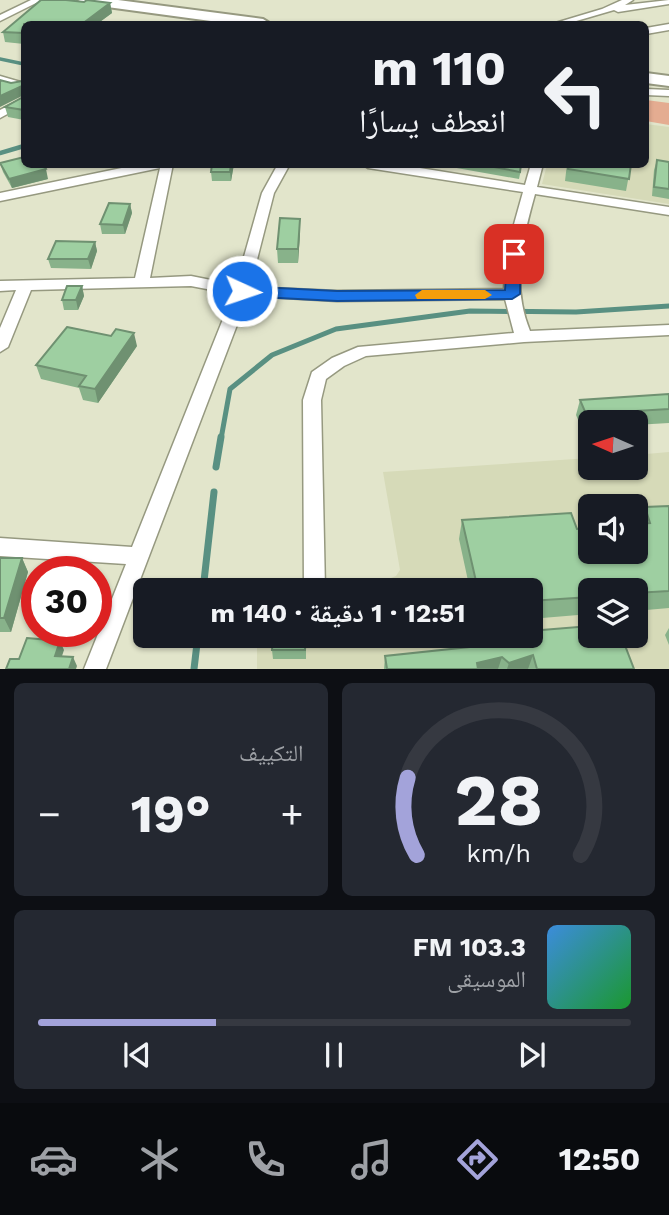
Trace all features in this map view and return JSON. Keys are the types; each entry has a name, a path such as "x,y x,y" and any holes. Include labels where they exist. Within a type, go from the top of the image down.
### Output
{"main road":[{"path":"85,0 240,21"},
{"path":"649,78 669,81"}],"street":[{"path":"0,18 38,0"},
{"path":"581,21 629,0"},
{"path":"605,11 669,1"},
{"path":"649,30 669,27"},
{"path":"0,79 21,85"},
{"path":"649,92 669,93"},
{"path":"0,115 21,103"},
{"path":"0,197 141,168"},
{"path":"142,281 166,168"},
{"path":"95,669 242,291 268,193 282,168"},
{"path":"392,168 669,211"},
{"path":"523,337 512,294 514,254 536,168"},
{"path":"0,286 191,281 242,291 337,296 512,294"},
{"path":"0,347 26,285"},
{"path":"314,578 312,400 318,376 338,362 364,351 523,337 669,330"},
{"path":"0,547 137,556"}],"shaded area":[{"path":"649,100 669,103 669,125 649,122"},
{"path":"649,124 669,127 669,204 542,184 546,168 649,168"},
{"path":"669,452 669,669 257,669 257,648 543,648 543,578 391,578 400,570 383,472 578,459 578,480 648,480 648,454"}],"building":[{"path":"41,0 110,3 86,21 21,21 21,33 3,32"},
{"path":"0,80 11,83 21,81 21,86 0,96"},
{"path":"21,98 21,110 5,107"},
{"path":"21,158 21,168 46,169 9,179 0,163"},
{"path":"657,160 669,162 669,189 654,187"},
{"path":"212,168 230,168 230,172 211,172"},
{"path":"499,168 520,168 520,172"},
{"path":"568,168 630,168 629,179"},
{"path":"109,203 130,204 123,225 100,224"},
{"path":"280,218 300,219 298,249 277,249"},
{"path":"56,241 95,242 88,259 48,259"},
{"path":"67,286 82,286 76,300 62,300"},
{"path":"67,327 111,336 116,329 134,333 95,389 79,386 86,376 36,365"},
{"path":"669,394 669,409 584,410 580,400"},
{"path":"669,506 669,591 648,592 648,578 578,578 578,598 543,600 543,578 475,578 462,520 571,513 578,529 578,564 648,564 648,507"},
{"path":"0,558 21,558 4,618 0,618"},
{"path":"578,627 578,648 626,648 634,669 537,669 533,655 509,663 502,657 477,663 478,669 387,669 385,656 460,648 543,648 543,630"},
{"path":"24,647 58,647 55,656 73,657 69,669 6,669 10,659 19,659"},
{"path":"272,648 305,648 305,650"}],"waterway":[{"path":"0,59 21,63"},
{"path":"0,153 21,147"},
{"path":"221,439 230,389 272,355 336,329 470,311 576,312 669,306"},
{"path":"216,467 221,437"},
{"path":"204,578 214,492"},
{"path":"194,669 196,648"}],"slow traffic":[{"path":"422,295 485,295"}],"route":[{"path":"242,291 337,296 512,294 514,254"}]}
